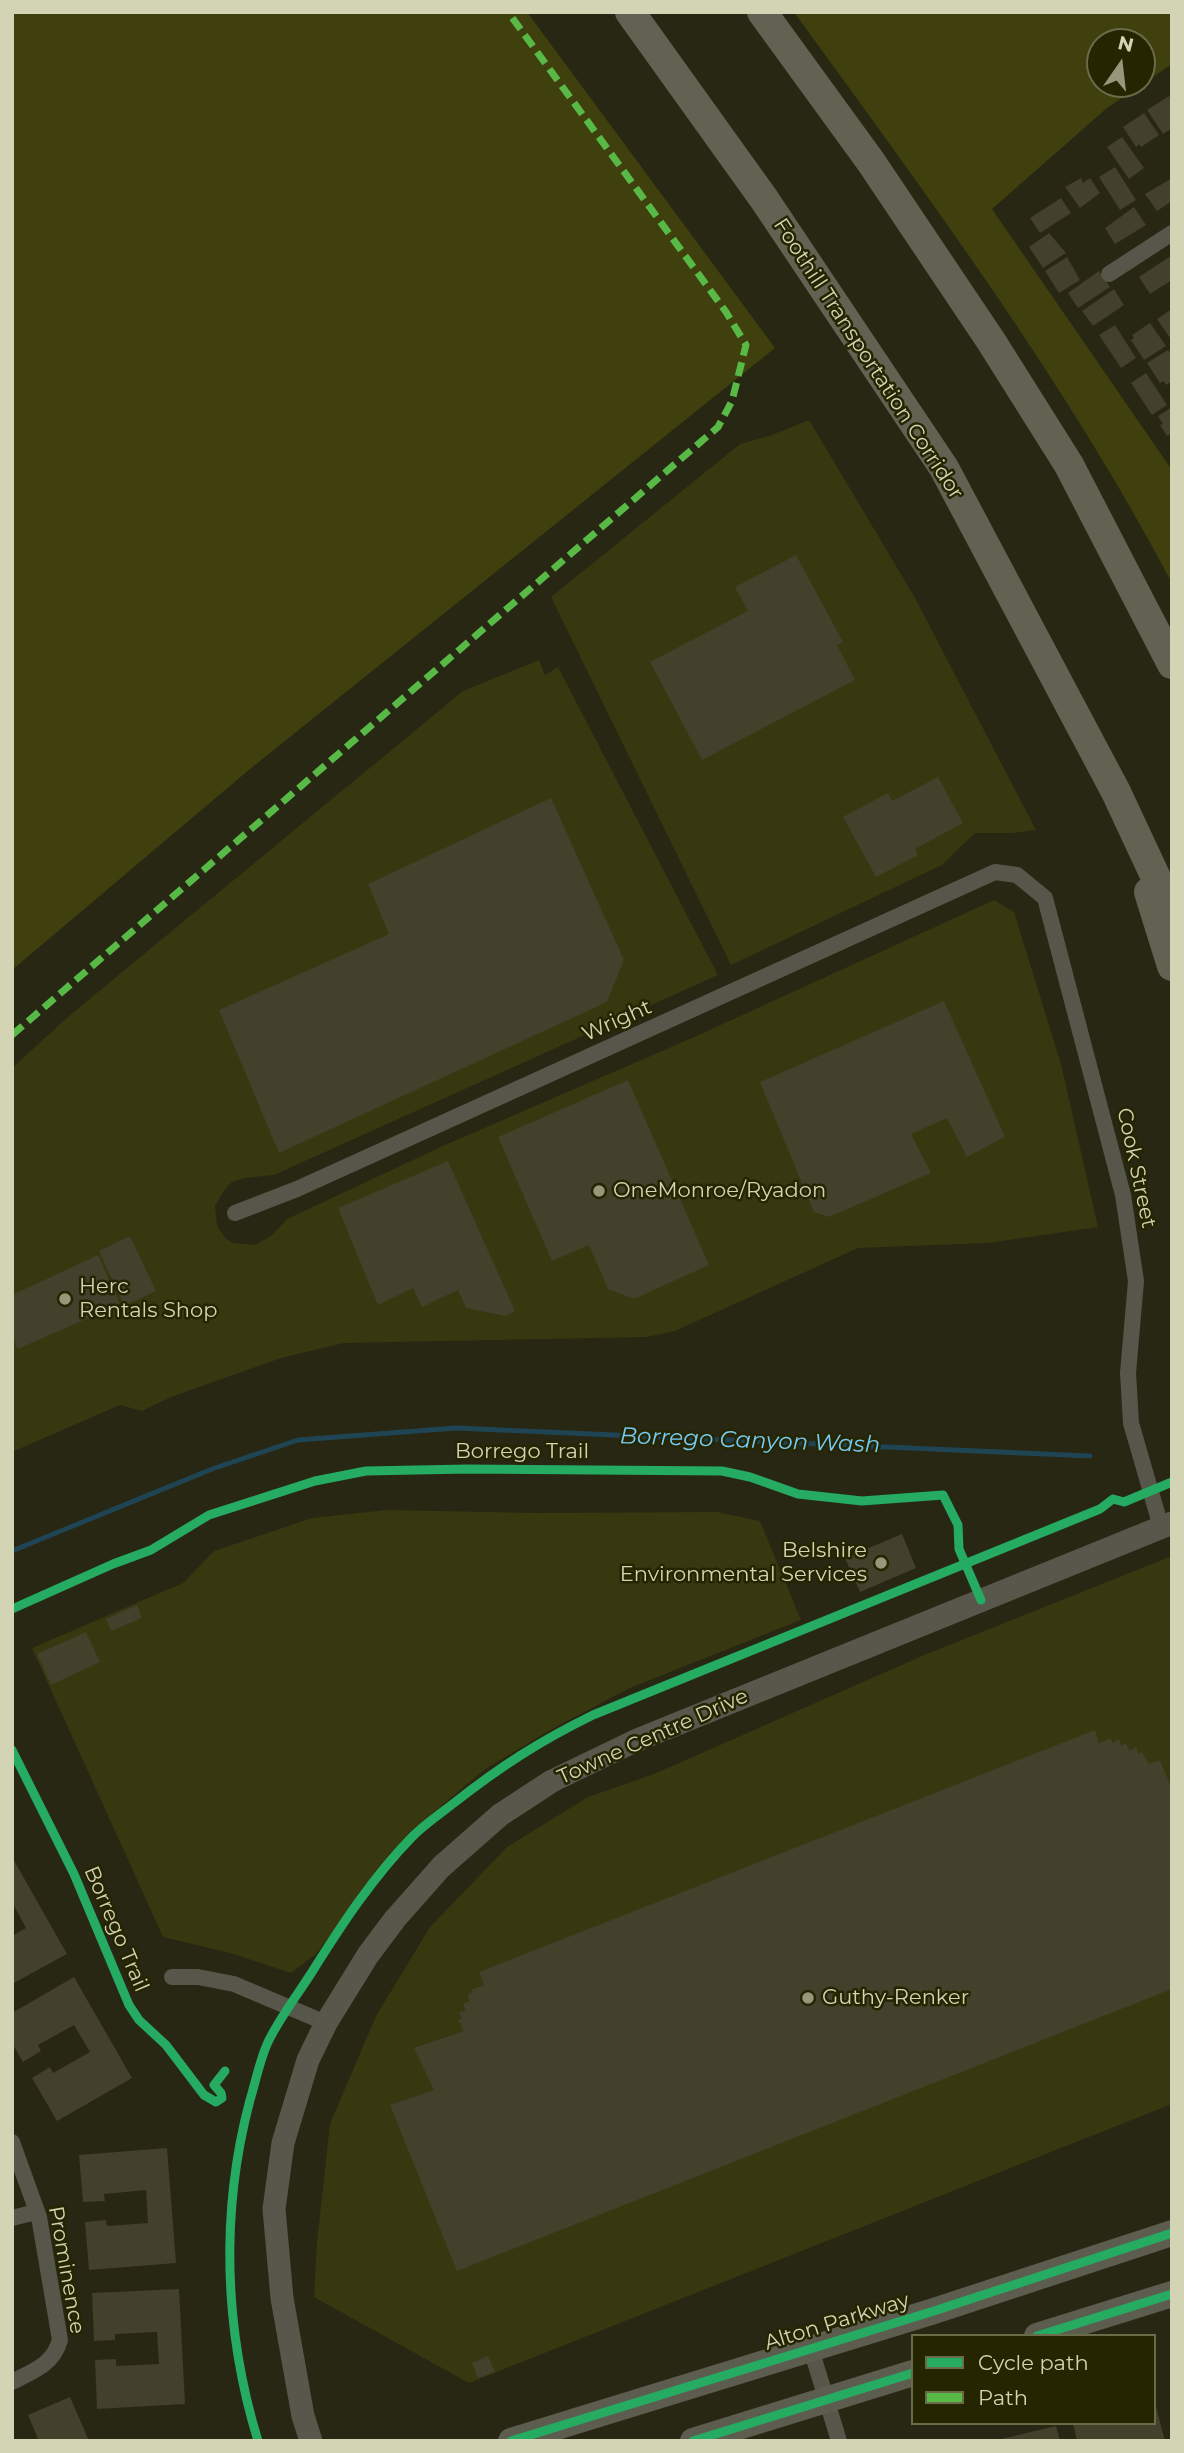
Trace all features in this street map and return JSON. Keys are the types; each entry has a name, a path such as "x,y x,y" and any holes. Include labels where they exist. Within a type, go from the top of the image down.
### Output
{"highway":[{"name":"Foothill Transportation Corridor","path":"629,12 764,199 944,468 1116,792 1172,912"},
{"path":"762,12 871,162 991,341 1172,622"},
{"path":"1069,465 1172,664"},
{"path":"1116,792 1172,966"}],"main road":[{"name":"Alton Parkway","path":"511,2441 1172,2233"},
{"path":"1043,2334 1172,2294"},
{"path":"693,2441 911,2374"}],"street":[{"path":"1109,274 1172,233"},
{"name":"Wright","path":"235,1213 297,1189 995,872 1017,875"},
{"name":"Cook Street","path":"1017,875 1045,898 1123,1195 1136,1281 1128,1373 1131,1423 1166,1525"},
{"name":"Towne Centre Drive","path":"311,2441 303,2416 282,2298 274,2209 283,2143 308,2060 326,2022 368,1955 420,1889 464,1845 552,1781 635,1741 1166,1525"},
{"path":"172,1977 198,1977 234,1984 326,2022"},
{"name":"Prominence","path":"12,2142 39,2217 60,2340 48,2363 12,2382"},
{"path":"12,2218 36,2212"},
{"path":"811,2348 839,2441"}],"shaded area":[{"path":"12,12 527,12 775,348 250,769 12,970"},
{"path":"794,12 1172,12 1172,64 1156,75 1156,28 1086,28 1086,98 1122,98 992,209 1172,470 1172,583 1087,434 944,220"},
{"path":"809,420 914,596 1036,830 975,833 942,865 731,965 551,597 740,444"},
{"path":"539,660 545,675 558,667 718,975 274,1175 232,1182 215,1206 217,1225 225,1238 233,1243 255,1245 271,1236 287,1219 445,1145 692,1038 994,900 1014,912 1061,1064 1098,1227 988,1243 858,1248 675,1331 647,1337 344,1343 281,1358 171,1397 142,1411 120,1405 12,1452 12,1068 70,1015 463,691"},
{"path":"387,1510 717,1512 760,1521 801,1620 630,1688 550,1730 484,1770 409,1833 315,1955 291,1973 230,1953 163,1937 32,1648 183,1583 214,1551 312,1518"},
{"path":"1172,1556 1172,2104 469,2383 314,2297 330,2124 376,2016 430,1927 507,1847 588,1797 654,1774 922,1656"}],"building":[{"path":"1169,96 1172,101 1172,128 1163,134 1147,110"},
{"path":"1144,113 1159,135 1141,147 1139,144 1136,147 1123,127"},
{"path":"1122,137 1144,168 1129,179 1107,147"},
{"path":"1115,167 1136,200 1120,210 1099,177"},
{"path":"1081,178 1083,183 1090,178 1100,193 1080,208 1065,187"},
{"path":"1172,178 1172,201 1157,211 1145,194"},
{"path":"1061,198 1071,213 1040,233 1030,218"},
{"path":"1134,207 1146,225 1115,244 1105,228"},
{"path":"1049,233 1066,253 1043,268 1029,247"},
{"path":"1067,257 1080,280 1059,293 1045,271"},
{"path":"1169,257 1172,261 1172,280 1150,294 1139,277"},
{"path":"1099,271 1110,287 1078,308 1068,293"},
{"path":"1114,289 1124,305 1093,326 1082,311"},
{"path":"1172,309 1172,341 1157,319"},
{"path":"1150,323 1166,346 1144,360 1131,340 1134,338 1132,335"},
{"path":"1115,325 1136,358 1121,368 1099,335"},
{"path":"1168,350 1172,355 1172,381 1166,385 1164,381 1160,383 1147,363"},
{"path":"1146,373 1167,405 1152,415 1131,383"},
{"path":"1172,407 1172,433 1167,436 1158,416"},
{"path":"796,555 843,642 837,645 855,680 702,760 650,662 748,611 735,587"},
{"path":"938,777 963,823 915,849 918,855 876,877 843,817 888,793 892,801"},
{"path":"551,798 624,960 607,1002 279,1153 219,1010 389,934 368,884"},
{"path":"944,1001 1005,1137 967,1157 947,1118 911,1134 931,1173 829,1217 814,1212 760,1082"},
{"name":"OneMonroe/Ryadon","path":"628,1080 709,1265 634,1299 608,1289 589,1245 552,1261 498,1137"},
{"path":"448,1161 515,1311 505,1316 466,1308 458,1290 422,1307 413,1288 378,1305 338,1208"},
{"path":"130,1236 156,1291 124,1306 99,1251"},
{"name":"Herc Rentals Shop","path":"98,1255 120,1304 18,1349 12,1337 12,1295"},
{"name":"Belshire Environmental Services","path":"902,1534 916,1568 860,1592 845,1558"},
{"path":"137,1605 142,1618 111,1631 106,1619"},
{"path":"86,1632 100,1662 51,1685 37,1654"},
{"name":"Guthy-Renker","path":"1095,1730 1099,1743 1111,1738 1112,1743 1119,1739 1121,1746 1126,1743 1130,1751 1136,1747 1139,1754 1142,1752 1149,1764 1160,1760 1172,1790 1172,1989 457,2271 390,2105 434,2090 414,2048 464,2031 458,2020 462,2019 459,2012 466,2011 463,2004 470,2001 467,1995 473,1993 471,1990 484,1985 479,1972"},
{"path":"12,1857 67,1954 12,1984 12,1936 26,1928 12,1902"},
{"path":"74,1977 132,2078 57,2121 32,2078 50,2067 53,2073 90,2052 74,2025 38,2045 41,2051 23,2062 12,2043 12,2013"},
{"path":"167,2148 176,2263 89,2270 85,2222 106,2220 107,2226 148,2223 146,2190 104,2194 105,2201 83,2202 79,2155"},
{"path":"179,2289 185,2404 97,2409 95,2360 116,2359 116,2366 159,2364 157,2332 115,2334 115,2340 94,2341 92,2293"},
{"path":"488,2356 495,2372 478,2378 472,2363"},
{"path":"70,2397 89,2441 39,2441 28,2415"},
{"path":"1156,2407 1165,2441 1077,2441 1073,2425 1156,2425"},
{"path":"1056,2426 1060,2441 997,2441 997,2440"}],"waterway":[{"name":"Borrego Canyon Wash","path":"12,1551 212,1469 298,1440 456,1428 1090,1456"}],"marked path":[{"path":"12,1035 718,427 732,401 746,345 726,312 508,12"}],"cycle path":[{"name":"Borrego Trail","path":"12,1609 151,1550 209,1515 315,1481 366,1471 467,1469 722,1471 750,1477 798,1494 862,1501 943,1495 958,1525 959,1549 981,1600"},
{"path":"258,2441 238,2357 230,2271 234,2185 250,2100 263,2054 279,2022 359,1901 413,1836 505,1766 593,1715 1100,1509 1113,1499 1124,1502 1172,1482"},
{"name":"Borrego Trail","path":"12,1750 74,1874 129,2005 139,2020 166,2045 204,2095 216,2102 222,2098 214,2085 225,2071"},
{"path":"511,2441 934,2311 1172,2233"},
{"path":"1043,2334 1172,2294"},
{"path":"693,2441 911,2374"}],"place":[{"name":"OneMonroe/Ryadon","path":"599,1191"},
{"name":"Herc Rentals Shop","path":"65,1299"},
{"name":"Belshire Environmental Services","path":"881,1563"},
{"name":"Guthy-Renker","path":"808,1998"}]}
